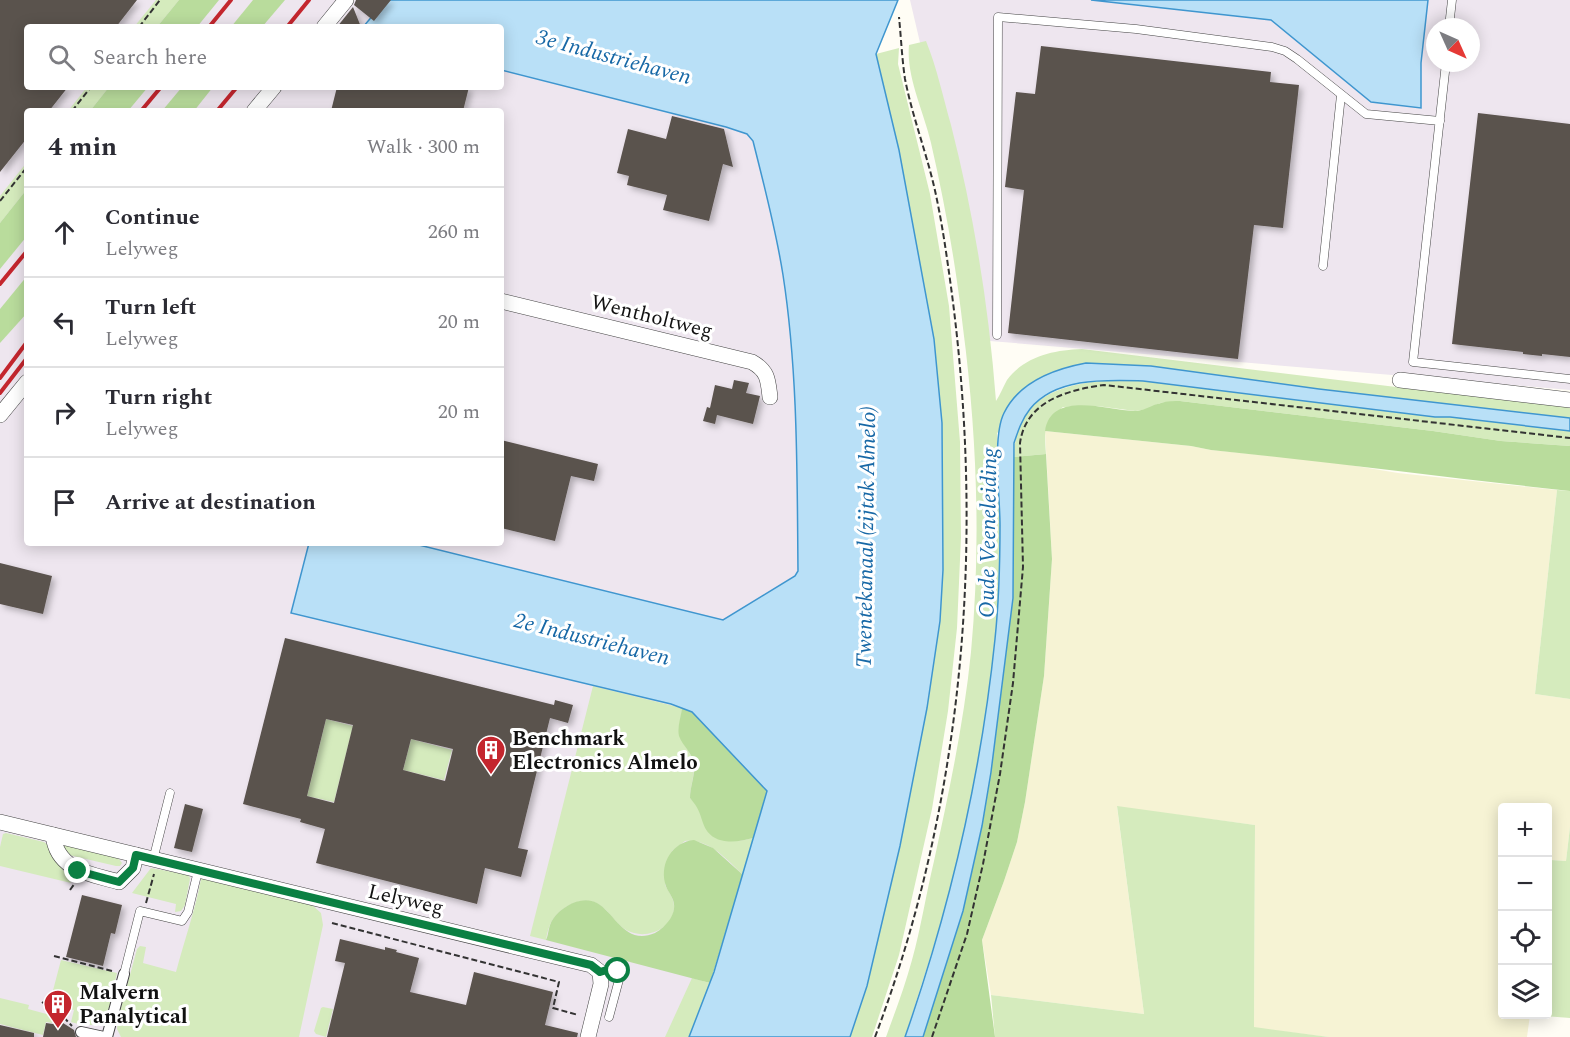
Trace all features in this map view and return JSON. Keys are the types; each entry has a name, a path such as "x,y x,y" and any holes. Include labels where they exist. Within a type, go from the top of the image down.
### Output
{"street":[{"path":"326,24 346,0"},
{"path":"256,108 272,90"},
{"name":"Wentholtweg","path":"504,302 752,362 762,367 768,381 770,397"},
{"path":"1401,380 1570,400"},
{"path":"0,415 24,386"},
{"name":"Lelyweg","path":"1,825 53,835 591,965 600,972"},
{"path":"53,835 55,848 60,856 78,871 119,882 133,868 136,855"},
{"path":"588,1037 601,984 600,972"},
{"path":"81,1032 105,1037 123,974"}],"lane":[{"path":"1450,18 1452,0"},
{"path":"997,335 998,17 1136,29 1272,47 1297,59 1366,114 1440,121"},
{"path":"1445,72 1413,362 1570,379"},
{"path":"1323,266 1341,95"},
{"path":"155,860 170,793"},
{"path":"123,974 140,911 182,921 188,912 198,871"},
{"path":"600,972 610,969 618,971 620,976 609,1017"}],"path":[{"path":"141,24 160,0"},
{"path":"875,1037 903,954 934,831 946,771 962,653 966,583 967,474 959,348 937,198 906,80 899,17"},
{"path":"74,108 89,90"},
{"path":"0,201 24,171"},
{"path":"932,1037 967,934 1000,774 1013,683 1023,567 1020,443 1022,428 1031,415 1061,394 1104,385 1570,438"},
{"path":"144,912 155,860"},
{"path":"332,923 559,982 553,1008 592,1019"},
{"path":"54,956 123,974"},
{"path":"42,1002 49,1008 56,1009 68,1024 81,1032"}],"shaded area":[{"path":"0,0 725,0 814,277 803,715 727,927 676,1037 0,1037"},
{"path":"910,0 1570,0 1570,390 990,341"},
{"path":"1045,431 1332,462 1398,473 1557,490 1535,694 1570,699 1570,827 1566,861 1552,860 1552,803 1498,803 1498,1019 1529,1019 1527,1037 1329,1037 1254,1028 1255,825 1117,807 1144,1014 991,995 982,940 1017,842 1025,802 1044,676 1052,559"}],"green space":[{"path":"156,0 179,0 159,24 136,24"},
{"path":"179,0 219,0 199,24 159,24"},
{"path":"253,0 285,0 265,24 233,24"},
{"path":"926,41 951,125 974,227 985,297 996,401 1007,380 1022,365 1051,353 1082,349 1570,406 1570,418 1319,389 1151,366 1086,363 997,433 1000,512 999,592 989,697 978,768 950,892 905,1037 886,1037 915,948 945,809 971,652 976,571 977,530 972,409 960,305 941,189 928,131 910,69 909,45"},
{"path":"899,48 898,64 930,194 949,306 960,442 961,537 957,628 948,711 932,809 899,955 872,1037 850,1037 867,986 900,846 927,708 940,621 943,570 943,473 934,339 899,150 876,54"},
{"path":"85,90 107,90 92,108 70,108"},
{"path":"107,90 146,90 130,108 92,108"},
{"path":"180,90 211,90 196,108 164,108"},
{"path":"24,166 24,193 0,223 0,196"},
{"path":"24,193 24,240 0,269 0,223"},
{"path":"24,280 24,316 0,343 0,309"},
{"path":"1108,380 1143,381 1570,431 1570,446 1501,441 1180,401 1160,403 1148,409 1135,411 1097,406 1063,407 1049,422 1045,432 1046,454 1014,457 1016,437 1022,420 1043,398 1073,386"},
{"path":"1180,401 1501,441 1570,446 1570,491 1045,431 1049,418 1058,410 1069,406 1096,406 1134,411 1163,402"},
{"path":"1046,454 1052,559 1044,676 1017,842 982,940 995,1037 923,1037 963,911 982,826 991,772 1013,598 1014,457"},
{"path":"1557,490 1570,491 1570,699 1535,694"},
{"path":"593,686 682,708 681,736 694,766 690,798 701,810 740,841 753,838 743,875 717,851 702,843 685,841 672,851 665,885 674,906 671,919 661,929 648,934 628,931 603,907 592,902 580,901 567,906 557,914 550,924 546,940 530,936"},
{"path":"682,708 692,711 767,791 753,838 724,841 712,836 703,823 690,798 694,765 692,757 679,736"},
{"path":"326,719 353,726 334,802 307,796"},
{"path":"411,739 452,750 444,780 403,770"},
{"path":"1117,806 1255,825 1254,1027 1329,1037 995,1037 991,995 1144,1014"},
{"path":"1570,827 1570,1018 1552,1017 1552,860 1566,861"},
{"path":"3,834 48,845 71,883 0,866 0,847"},
{"path":"694,840 713,848 743,875 710,983 546,940 550,924 557,914 573,903 585,900 597,903 628,932 645,936 655,933 667,923 674,910 673,900 665,883 666,861 674,849"},
{"path":"60,843 116,855 122,863 116,866 69,855"},
{"path":"151,868 189,875 185,905 181,911 175,912 176,904 132,893"},
{"path":"207,878 311,904 321,913 323,925 299,1037 121,1037 117,1029 118,1019 137,949 140,946 146,947 143,963 176,972 201,879"},
{"path":"61,960 117,973 110,1006 101,1020 94,1024 84,1025 71,1022 74,1010 52,1005 53,999 51,998"},
{"path":"692,978 710,983 689,1037 665,1037"},
{"path":"0,998 29,1005 28,1009 54,1016 52,1023 46,1022 43,1035 0,1024"},
{"path":"323,1007 333,1009 326,1037 314,1031"}],"water":[{"path":"386,0 898,0 876,54 899,150 934,339 942,423 943,570 940,621 927,708 900,846 867,986 850,1037 689,1037 714,972 767,791 692,712 671,704 291,613 308,546 423,546 723,620 795,576 798,571 796,422 792,348 777,241 753,141 747,134 726,127 504,71 504,24 366,24"},
{"path":"1091,0 1428,0 1421,63 1421,108 1371,102 1271,20"},
{"path":"1086,363 1151,366 1319,389 1570,418 1570,431 1143,381 1113,380 1067,386 1053,391 1030,409 1014,443 1013,598 982,826 963,911 923,1037 905,1037 936,940 962,841 989,690 998,596 1000,525 997,451 1000,424 1011,402 1028,385 1050,373"}],"building":[{"path":"0,0 137,0 118,24 24,24 24,90 66,90 51,108 24,108 24,142 0,172"},
{"path":"356,0 391,0 374,21 354,5"},
{"path":"353,7 360,24 339,24"},
{"path":"1041,46 1271,72 1270,82 1299,85 1283,228 1254,225 1238,359 1008,333 1024,190 1005,187 1016,92 1035,94"},
{"path":"336,90 468,90 464,108 332,108"},
{"path":"1478,113 1570,124 1570,357 1523,354 1523,352 1452,344"},
{"path":"672,116 724,129 733,167 723,164 709,221 663,210 667,195 627,185 629,176 617,173 628,129 666,139"},
{"path":"734,380 749,383 746,393 760,396 753,424 717,415 715,424 703,421 707,407 710,408 715,385 732,389"},
{"path":"504,441 598,464 594,481 571,476 555,541 504,529"},
{"path":"0,563 52,576 43,614 0,604"},
{"name":"Benchmark Electronics Almelo","path":"285,638 554,705 555,700 573,705 568,723 550,718 518,848 528,850 521,877 485,868 477,904 316,863 325,829 300,822 301,819 243,804","holes":["326,719 353,725 334,803 307,796","411,739 453,749 445,781 403,770"]},
{"path":"185,804 203,809 192,852 174,848"},
{"path":"82,895 122,905 115,934 111,933 103,966 66,957"},
{"path":"340,939 385,950 385,947 419,958 410,992 466,1005 474,972 553,992 545,1025 578,1033 577,1037 327,1037 345,963 335,961"},
{"path":"54,1020 74,1030 76,1037 43,1037 46,1023 53,1024"},
{"path":"0,1025 34,1033 34,1037 0,1037"}],"railway":[{"path":"211,24 231,0"},
{"path":"289,24 309,0"},
{"path":"144,108 158,90"},
{"path":"220,108 234,90"},
{"path":"0,284 24,255"},
{"path":"0,378 24,346"},
{"path":"0,393 24,362"}],"place":[{"name":"Benchmark Electronics Almelo","path":"491,776"},
{"name":"Malvern Panalytical","path":"58,1030"}],"route":[{"path":"78,871 119,882 133,868 136,855 591,965 600,972 610,969 618,971"}],"water label":[{"name":"3e Industriehaven","path":"614,56"},
{"name":"Oude Veeneleiding","path":"987,533"},
{"name":"Twentekanaal (zijtak Almelo)","path":"865,537"},
{"name":"2e Industriehaven","path":"592,638"}]}
